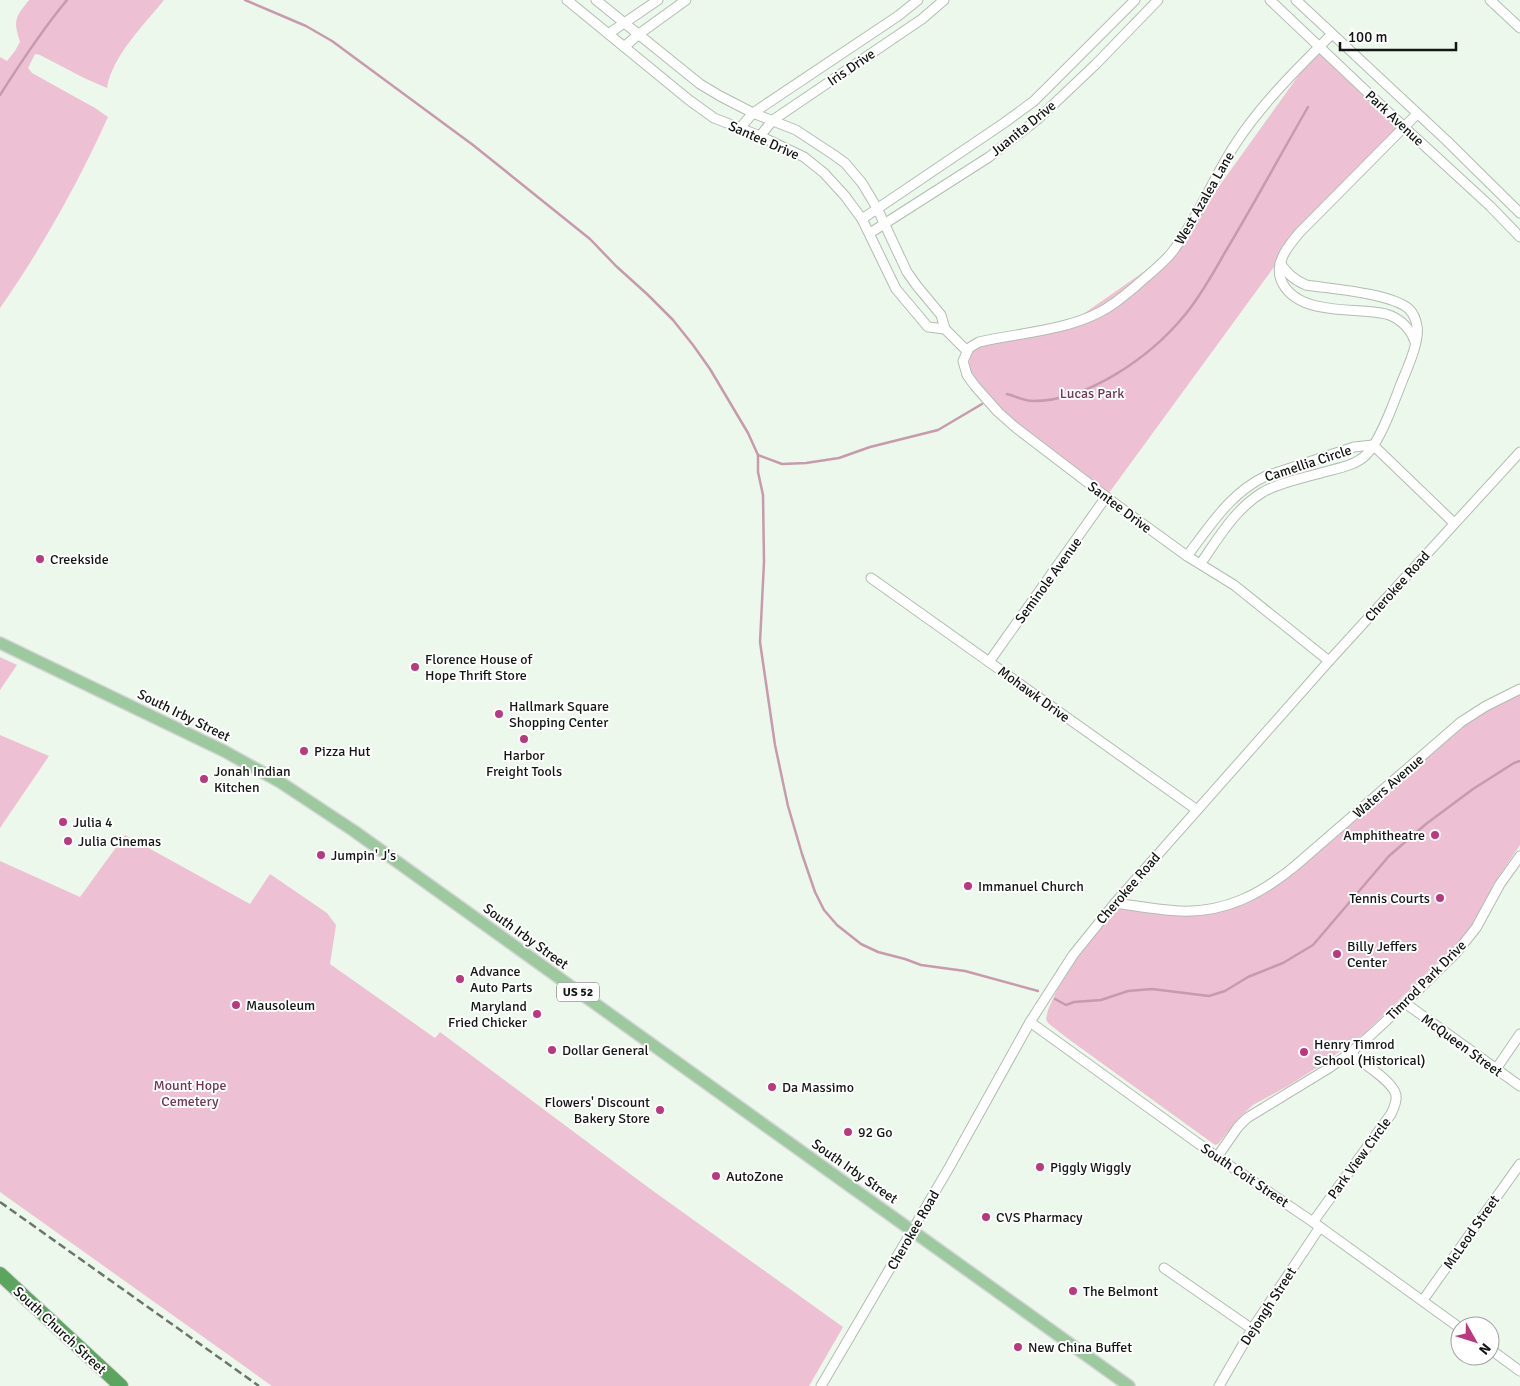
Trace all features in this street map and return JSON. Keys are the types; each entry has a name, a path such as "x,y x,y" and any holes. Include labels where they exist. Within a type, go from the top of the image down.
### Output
{"highway":[{"name":"South Church Street","path":"0,1274 121,1386"}],"main road":[{"name":"South Irby Street","path":"0,642 211,745 280,782 354,831 1129,1386"}],"street":[{"name":"Santee Drive","path":"567,0 689,100 714,118 760,136 804,157 817,168 845,196 862,218 886,272 910,308 928,327 945,329"},
{"name":"Santee Drive","path":"596,0 700,84 753,113 802,134 845,164 862,183 877,208 907,272 941,314 945,329 966,351 963,360 967,375 998,412 1106,497 1187,556 1234,585 1329,661"},
{"path":"608,34 658,0"},
{"path":"624,47 686,0"},
{"name":"Iris Drive","path":"740,128 753,113 898,16 918,0"},
{"name":"Iris Drive","path":"760,136 773,120 922,19 944,0"},
{"name":"Juanita Drive","path":"862,218 1034,101 1135,0"},
{"name":"Juanita Drive","path":"870,233 989,156 1038,119 1096,64 1158,0"},
{"name":"Park Avenue","path":"1270,0 1490,206 1520,237"},
{"name":"Park Avenue","path":"1296,0 1446,140 1520,213"},
{"path":"1490,0 1520,28"},
{"name":"West Azalea Lane","path":"966,351 972,345 979,342 1084,320 1122,298 1172,252 1190,225 1215,177 1237,142 1269,100 1332,34"},
{"path":"1415,342 1407,327 1394,317 1386,314 1313,305 1295,298 1289,293 1281,280 1280,263 1286,250 1300,232 1417,114"},
{"name":"Camellia Circle","path":"1201,564 1231,520 1251,500 1264,491 1284,483 1349,465 1367,454 1381,431 1414,349 1418,332 1417,325 1411,311 1405,306 1387,298 1306,285 1291,277 1280,263"},
{"path":"1373,445 1454,524"},
{"name":"Camellia Circle","path":"1187,556 1227,504 1256,480 1354,447 1373,445"},
{"name":"Cherokee Road","path":"821,1386 913,1230 1030,1022 1073,955 1115,903 1196,810 1520,452"},
{"name":"Seminole Avenue","path":"989,662 1106,497"},
{"name":"Mohawk Drive","path":"871,578 1196,810"},
{"name":"Waters Avenue","path":"1115,903 1196,911 1247,899 1284,876 1461,722 1486,706 1520,690"},
{"name":"Timrod Park Drive","path":"1217,1157 1228,1140 1247,1118 1350,1053 1456,953 1476,928 1500,884 1520,856"},
{"name":"McQueen Street","path":"1404,1003 1520,1086"},
{"name":"South Coit Street","path":"1030,1022 1217,1157 1317,1224 1450,1320"},
{"path":"1496,1069 1520,1034"},
{"name":"Park View Circle","path":"1317,1224 1391,1114 1396,1100 1391,1085 1350,1053"},
{"name":"McLeod Street","path":"1423,1300 1520,1164"},
{"name":"Dejongh Street","path":"1219,1386 1317,1224"},
{"path":"1164,1268 1252,1329"},
{"path":"1500,1356 1520,1371"}],"green space":[{"path":"29,0 164,0 138,30 122,53 115,64 107,88 35,54 28,68 32,73 108,117 59,215 0,308 0,57 7,61 20,42 16,24 18,15"},
{"name":"Lucas Park","path":"1319,47 1404,127 1282,256 1106,497 1015,427 967,375 972,345 1069,324 1172,252"},
{"path":"0,657 17,665 0,690"},
{"path":"1520,692 1520,845 1493,885 1484,907 1466,935 1365,1033 1321,1065 1253,1105 1238,1119 1218,1144 1215,1145 1048,1023 1046,1019 1048,1010 1073,962 1119,906 1200,913 1264,892 1453,730 1483,710"},
{"path":"0,735 49,756 0,828"},
{"name":"Mount Hope Cemetery","path":"125,835 250,904 270,874 327,913 336,925 330,964 435,1038 440,1032 649,1188 843,1327 809,1386 272,1386 0,1192 0,861 80,897"}],"waterway":[{"path":"0,95 32,46 67,0"},
{"path":"245,0 306,26 332,41 473,145 590,239 673,320 710,369 748,433 758,455 758,472 763,495 764,562 760,642 775,745 788,806 815,892 824,910 837,925 861,944 878,952 921,965 965,971 1038,991"},
{"path":"1007,394 1033,401 1054,399 1075,393 1096,385 1116,374 1154,347 1184,316 1207,283 1308,107"},
{"path":"758,455 782,464 806,463 839,458 870,447 938,430 982,404"},
{"path":"1055,999 1066,1005 1074,1002 1101,1000 1128,991 1152,989 1209,996 1225,991 1248,977 1283,963 1313,945 1389,856 1426,824 1473,789 1520,761"}],"railway":[{"path":"0,1202 259,1386"}],"place":[{"name":"Creekside","path":"40,559"},
{"name":"Florence House of Hope Thrift Store","path":"415,667"},
{"name":"Hallmark Square Shopping Center","path":"499,714"},
{"name":"Harbor Freight Tools","path":"524,739"},
{"name":"Pizza Hut","path":"304,751"},
{"name":"Jonah Indian Kitchen","path":"204,779"},
{"name":"Julia 4","path":"63,822"},
{"name":"Amphitheatre","path":"1435,835"},
{"name":"Julia Cinemas","path":"68,841"},
{"name":"Jumpin' J's","path":"321,855"},
{"name":"Immanuel Church","path":"968,886"},
{"name":"Tennis Courts","path":"1440,898"},
{"name":"Billy Jeffers Center","path":"1337,954"},
{"name":"Advance Auto Parts","path":"460,979"},
{"name":"Mausoleum","path":"236,1005"},
{"name":"Maryland Fried Chicker","path":"537,1014"},
{"name":"Dollar General","path":"552,1050"},
{"name":"Henry Timrod School (Historical)","path":"1304,1052"},
{"name":"Da Massimo","path":"772,1087"},
{"name":"Flowers' Discount Bakery Store","path":"660,1110"},
{"name":"92 Go","path":"848,1132"},
{"name":"Piggly Wiggly","path":"1040,1167"},
{"name":"AutoZone","path":"716,1176"},
{"name":"CVS Pharmacy","path":"986,1217"},
{"name":"The Belmont","path":"1073,1291"},
{"name":"New China Buffet","path":"1018,1347"}]}
